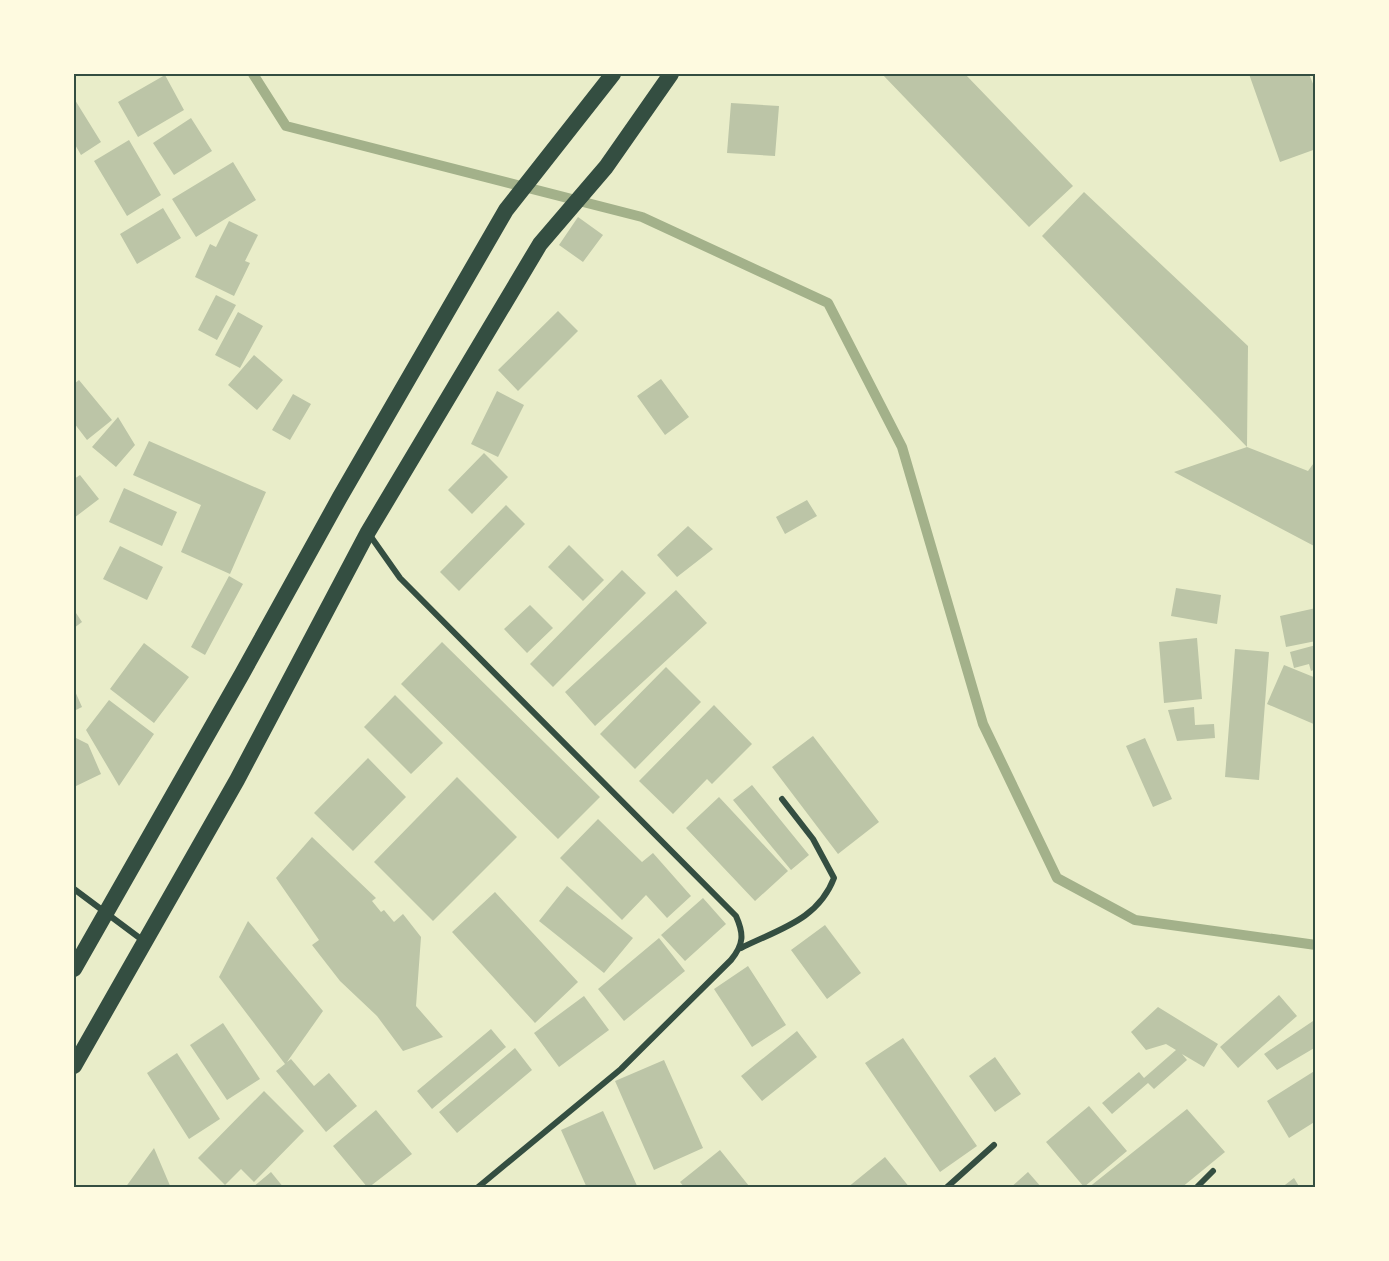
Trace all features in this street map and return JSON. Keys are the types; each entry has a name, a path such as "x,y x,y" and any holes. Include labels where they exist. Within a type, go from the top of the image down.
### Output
{"highway":[{"path":"74,969 340,497 506,210 613,74"},
{"path":"74,1066 237,780 368,532 540,244 606,167 671,74"}],"street":[{"path":"368,532 400,578 736,916 743,932 741,948"},
{"path":"477,1188 621,1069 741,948 806,917 827,896 834,878 813,839 782,799"},
{"path":"74,889 145,942"},
{"path":"946,1188 994,1145"},
{"path":"1196,1188 1213,1171"}],"building":[{"path":"882,74 965,74 1073,186 1029,227"},
{"path":"1249,74 1309,74 1316,91 1316,149 1280,162"},
{"path":"165,75 184,110 138,137 118,102"},
{"path":"75,100 101,142 81,155 74,143"},
{"path":"731,103 779,106 775,156 727,153"},
{"path":"191,118 212,151 174,175 153,143"},
{"path":"129,140 161,195 127,216 94,161"},
{"path":"233,162 256,200 196,237 172,199"},
{"path":"1084,192 1248,346 1247,447 1042,236"},
{"path":"163,208 181,238 137,264 120,234"},
{"path":"578,217 603,235 583,262 559,245"},
{"path":"229,221 258,235 245,261 250,263 234,296 195,277 210,244 216,247"},
{"path":"216,295 236,305 217,340 198,330"},
{"path":"558,311 578,331 518,391 498,370"},
{"path":"238,312 263,326 240,368 215,355"},
{"path":"254,355 283,380 257,410 228,385"},
{"path":"661,379 689,417 665,435 637,396"},
{"path":"79,380 112,420 87,440 74,423 74,384"},
{"path":"497,391 524,405 498,457 471,444"},
{"path":"293,394 311,404 290,440 272,430"},
{"path":"118,417 135,445 116,467 92,447"},
{"path":"149,441 266,492 230,574 181,552 201,505 133,475"},
{"path":"1247,447 1308,471 1316,460 1316,547 1174,472"},
{"path":"484,453 508,477 472,514 448,490"},
{"path":"80,475 99,499 74,518 74,479"},
{"path":"124,488 177,512 162,546 109,522"},
{"path":"807,500 817,516 785,534 776,517"},
{"path":"506,505 525,524 459,591 440,572"},
{"path":"688,526 713,549 677,577 657,555"},
{"path":"569,545 604,580 583,601 548,567"},
{"path":"120,546 163,567 147,600 103,579"},
{"path":"622,570 646,593 553,687 530,664"},
{"path":"229,576 243,584 205,655 191,647"},
{"path":"1176,588 1221,595 1217,624 1171,616"},
{"path":"676,590 707,623 595,726 565,692"},
{"path":"530,605 553,628 527,653 504,629"},
{"path":"1316,608 1316,641 1286,647 1280,616"},
{"path":"74,610 82,622 74,628"},
{"path":"1197,638 1202,699 1164,703 1159,642"},
{"path":"442,642 600,797 558,839 401,684"},
{"path":"144,643 189,677 154,723 110,689"},
{"path":"1316,645 1316,669 1311,671 1309,664 1294,668 1290,652"},
{"path":"1235,649 1269,652 1259,780 1225,777"},
{"path":"1284,665 1316,678 1316,725 1267,704"},
{"path":"666,667 701,702 635,769 600,734"},
{"path":"74,689 82,707 74,711"},
{"path":"395,695 443,743 411,774 364,727"},
{"path":"109,700 154,734 119,786 86,730"},
{"path":"714,705 752,744 712,784 707,779 673,814 639,781"},
{"path":"1194,707 1195,725 1214,724 1215,738 1177,741 1168,710"},
{"path":"813,736 879,822 838,854 772,767"},
{"path":"74,737 88,744 101,774 74,787"},
{"path":"1145,738 1172,799 1153,807 1126,746"},
{"path":"368,758 406,797 353,851 314,813"},
{"path":"457,777 517,837 433,921 374,862"},
{"path":"752,785 809,855 791,870 733,800"},
{"path":"719,797 788,871 755,901 686,828"},
{"path":"598,819 642,862 653,853 691,896 667,918 646,895 622,920 560,858"},
{"path":"312,837 376,898 372,901 381,912 384,910 394,922 403,914 421,937 416,1006 443,1037 403,1051 377,1016 340,981 312,945 319,940 276,878"},
{"path":"567,886 633,938 604,973 539,921"},
{"path":"495,892 578,982 535,1023 452,932"},
{"path":"703,898 726,924 685,961 661,935"},
{"path":"248,921 323,1011 287,1062 291,1059 314,1086 329,1073 357,1106 326,1132 276,1071 285,1064 219,977"},
{"path":"825,925 861,973 827,999 791,950"},
{"path":"659,938 685,971 624,1021 598,989"},
{"path":"748,966 786,1025 752,1047 714,989"},
{"path":"1279,995 1297,1016 1238,1068 1220,1047"},
{"path":"584,996 609,1030 559,1067 534,1033"},
{"path":"1158,1007 1218,1044 1204,1067 1182,1054 1187,1060 1154,1089 1148,1083 1112,1114 1102,1103 1139,1072 1144,1078 1176,1050 1166,1044 1146,1050 1131,1032"},
{"path":"1316,1019 1316,1047 1277,1070 1264,1054"},
{"path":"223,1023 260,1079 227,1100 190,1045"},
{"path":"491,1029 506,1047 432,1109 417,1091"},
{"path":"797,1031 817,1057 762,1101 741,1076"},
{"path":"903,1038 977,1146 940,1172 865,1063"},
{"path":"515,1048 532,1070 457,1133 439,1112"},
{"path":"177,1053 220,1119 189,1139 147,1073"},
{"path":"995,1057 1021,1094 995,1112 969,1076"},
{"path":"664,1060 703,1148 654,1170 615,1081"},
{"path":"1316,1070 1316,1121 1289,1138 1267,1101"},
{"path":"264,1091 304,1131 254,1182 241,1169 225,1185 198,1158"},
{"path":"1089,1106 1127,1151 1084,1187 1046,1142"},
{"path":"1187,1109 1225,1152 1181,1188 1088,1188"},
{"path":"376,1110 412,1154 368,1188 333,1146"},
{"path":"603,1111 638,1188 587,1188 561,1130"},
{"path":"154,1148 171,1188 125,1188"},
{"path":"720,1150 749,1186 685,1188 680,1182"},
{"path":"885,1157 910,1188 847,1188"},
{"path":"271,1172 284,1188 252,1188"},
{"path":"1028,1172 1042,1188 1010,1188"},
{"path":"1294,1178 1300,1188 1281,1188"}],"waterway":[{"path":"253,74 286,126 642,217 828,303 902,447 983,724 1057,878 1135,920 1316,945"}]}
